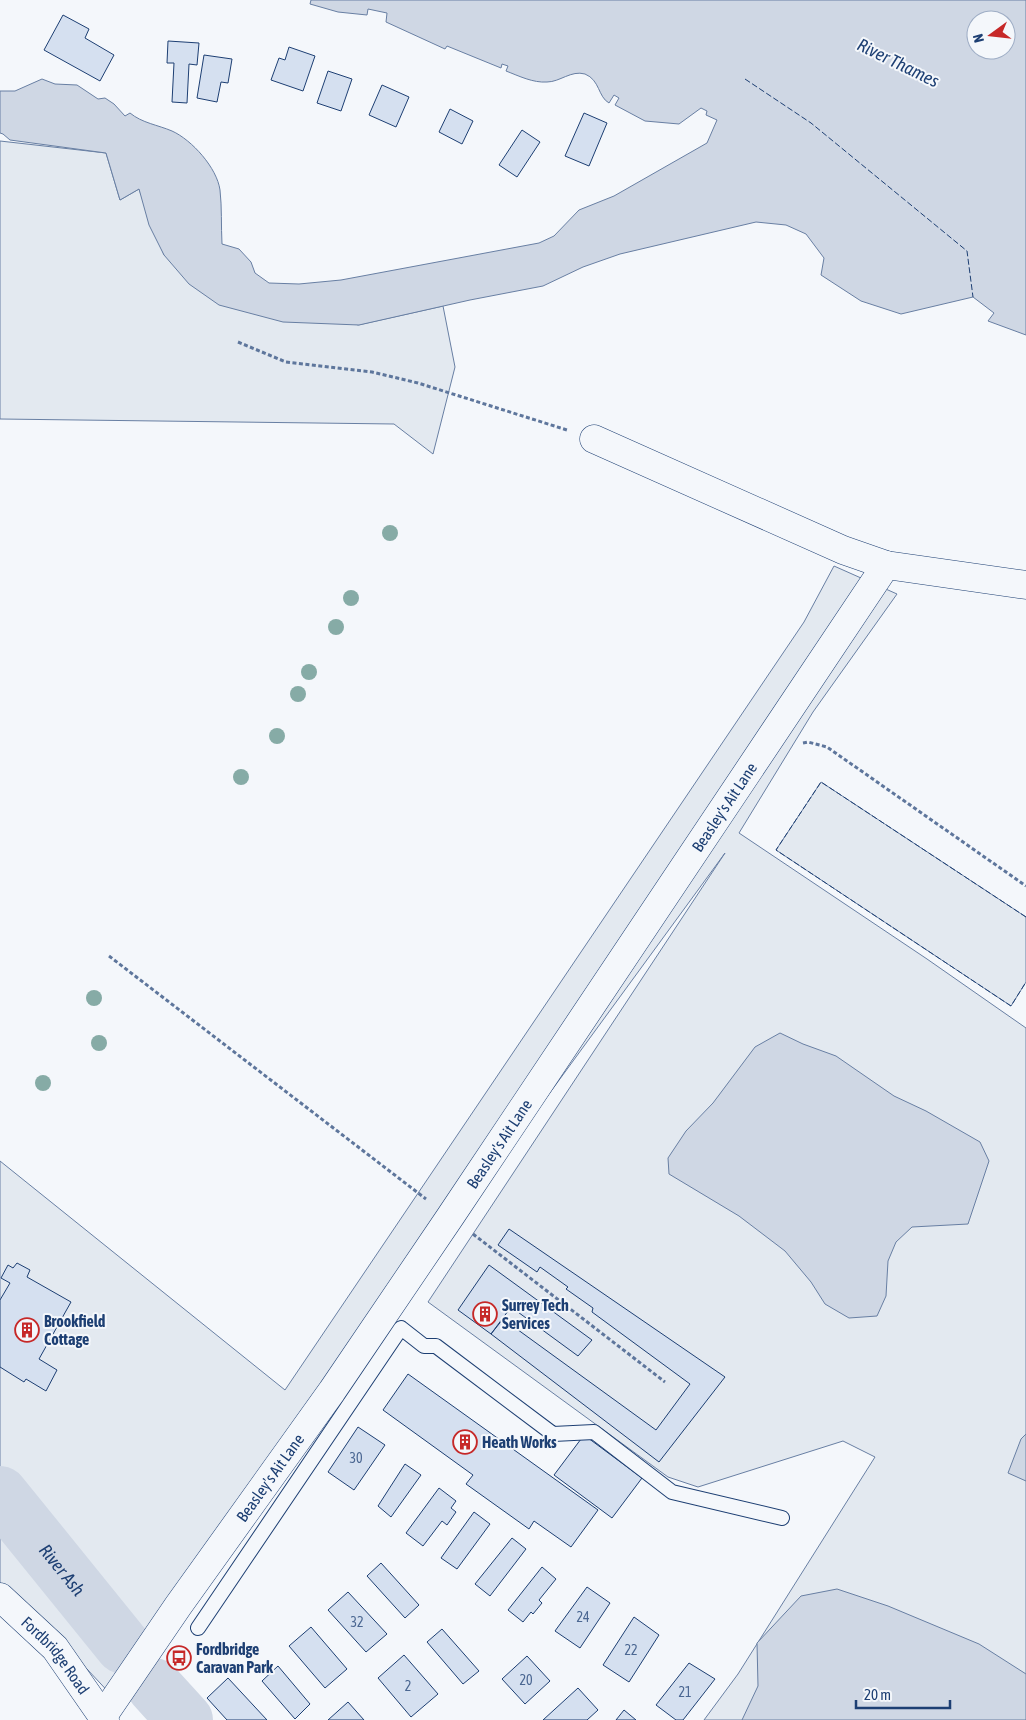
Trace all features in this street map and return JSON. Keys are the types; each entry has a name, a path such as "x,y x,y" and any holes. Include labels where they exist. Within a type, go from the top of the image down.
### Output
{"street":[{"path":"594,439 843,550 886,565 1026,585"},
{"name":"Beasley's Ait Lane","path":"104,1718 178,1606 332,1391 886,565"},
{"name":"Fordbridge Road","path":"0,1597 55,1648 104,1718"}],"lane":[{"path":"198,1628 401,1328 424,1346 436,1346 553,1434 594,1432 672,1492 782,1518"}],"path":[{"path":"238,342 286,362 372,372 418,383 594,439"},
{"path":"827,747 1026,886"},
{"path":"109,956 665,1382"}],"shaded area":[{"path":"0,141 106,153 120,200 139,189 164,255 358,325 443,306 455,367 433,454 394,424 0,419"},
{"path":"834,566 897,594 813,712 739,833 1026,1028 1026,1720 704,1720 738,1674 875,1457 843,1441 698,1487 668,1477 428,1302 725,853 332,1391 115,1699 43,1622 0,1587 0,1161 285,1390 804,622"},
{"path":"821,782 1026,917 1026,982 1011,1006 776,850"}],"water":[{"name":"River Thames","path":"311,0 1026,0 1026,335 988,321 994,313 973,297 901,314 861,301 821,275 824,258 806,234 786,225 756,222 620,254 583,267 543,286 359,325 283,322 219,305 189,284 164,255 149,225 139,189 120,200 106,153 10,140 0,133 0,91 15,91 42,79 55,84 77,85 98,99 105,98 114,104 125,116 130,113 145,122 180,135 209,164 218,182 221,203 222,244 239,249 251,262 255,273 269,283 299,284 341,280 539,243 554,236 579,210 614,196 707,143 717,120 706,115 707,111 701,108 679,124 645,121 615,105 619,98 614,95 609,103 605,100 594,80 585,74 570,75 552,81 531,80 506,71 508,66 502,64 501,68 447,46 445,49 386,22 387,13 368,9 367,15 338,12 310,4"},
{"path":"780,1033 836,1056 894,1096 926,1111 980,1142 989,1161 968,1224 912,1227 896,1242 888,1261 886,1296 877,1316 849,1318 825,1304 811,1282 785,1251 739,1216 669,1174 668,1158 686,1131 713,1103 755,1047"},
{"path":"1026,1434 1026,1481 1008,1473 1021,1439"},
{"path":"837,1589 888,1606 979,1644 1026,1674 1026,1720 742,1720 758,1686 757,1643 801,1596"}],"building":[{"path":"63,15 89,29 85,38 114,55 100,81 44,50"},
{"path":"168,41 199,43 197,65 189,64 187,103 172,102 174,63 167,63"},
{"path":"289,47 315,56 303,91 271,80 279,58 285,60"},
{"path":"204,55 232,59 228,83 221,82 217,102 197,98"},
{"path":"328,71 352,79 341,111 317,103"},
{"path":"382,85 409,97 396,127 369,115"},
{"path":"450,109 473,121 462,144 439,132"},
{"path":"584,113 607,123 589,166 565,156"},
{"path":"522,130 540,142 517,177 499,165"},
{"path":"509,1229 725,1377 659,1462 491,1334 503,1319 656,1430 690,1384 592,1312 593,1308 566,1289 568,1287 540,1267 537,1272 498,1245"},
{"name":"Brookfield Cottage","path":"17,1263 30,1270 27,1277 71,1302 39,1359 57,1370 46,1391 26,1379 24,1382 0,1367 0,1300 10,1283 1,1278 8,1265 13,1268"},
{"name":"Surrey Tech Services","path":"489,1265 592,1340 578,1356 511,1307 491,1334 458,1310"},
{"name":"Heath Works","path":"408,1374 598,1510 571,1547 534,1521 529,1529 466,1484 473,1475 383,1410"},
{"path":"358,1427 385,1445 354,1490 328,1472"},
{"name":"Heath Works","path":"584,1435 642,1478 612,1518 554,1475"},
{"path":"405,1464 421,1475 391,1517 378,1506"},
{"path":"439,1488 456,1501 451,1508 456,1512 447,1525 442,1521 423,1546 406,1533"},
{"path":"474,1512 490,1524 457,1569 441,1558"},
{"path":"512,1538 526,1549 490,1596 475,1584"},
{"path":"381,1563 419,1605 405,1618 367,1576"},
{"path":"542,1567 556,1579 539,1600 542,1603 523,1622 508,1610"},
{"path":"587,1587 610,1603 580,1648 555,1631"},
{"path":"348,1592 387,1634 366,1652 328,1610"},
{"path":"634,1617 659,1635 629,1682 603,1665"},
{"path":"311,1627 347,1669 325,1688 289,1646"},
{"path":"442,1629 479,1671 463,1684 427,1642"},
{"path":"404,1655 438,1694 411,1717 378,1678"},
{"path":"527,1656 550,1681 525,1704 502,1679"},
{"path":"689,1663 715,1679 683,1720 676,1720 656,1705"},
{"path":"278,1666 310,1704 295,1719 262,1681"},
{"path":"228,1678 267,1720 227,1720 207,1698"},
{"path":"578,1688 598,1710 587,1720 543,1720"},
{"path":"348,1702 364,1720 328,1720"},
{"path":"624,1710 636,1720 616,1720"}],"waterway":[{"name":"River Ash","path":"0,1494 123,1646"},
{"name":"River Ash","path":"154,1686 185,1720"}],"fence":[{"path":"745,79 811,123 967,251 973,297"},
{"path":"1026,917 821,782 776,850 1011,1006 1026,982"}],"place":[{"name":"Surrey Tech Services","path":"485,1314"},
{"name":"Brookfield Cottage","path":"27,1330"},
{"name":"Heath Works","path":"465,1442"},
{"name":"Fordbridge Caravan Park","path":"179,1658"}]}
